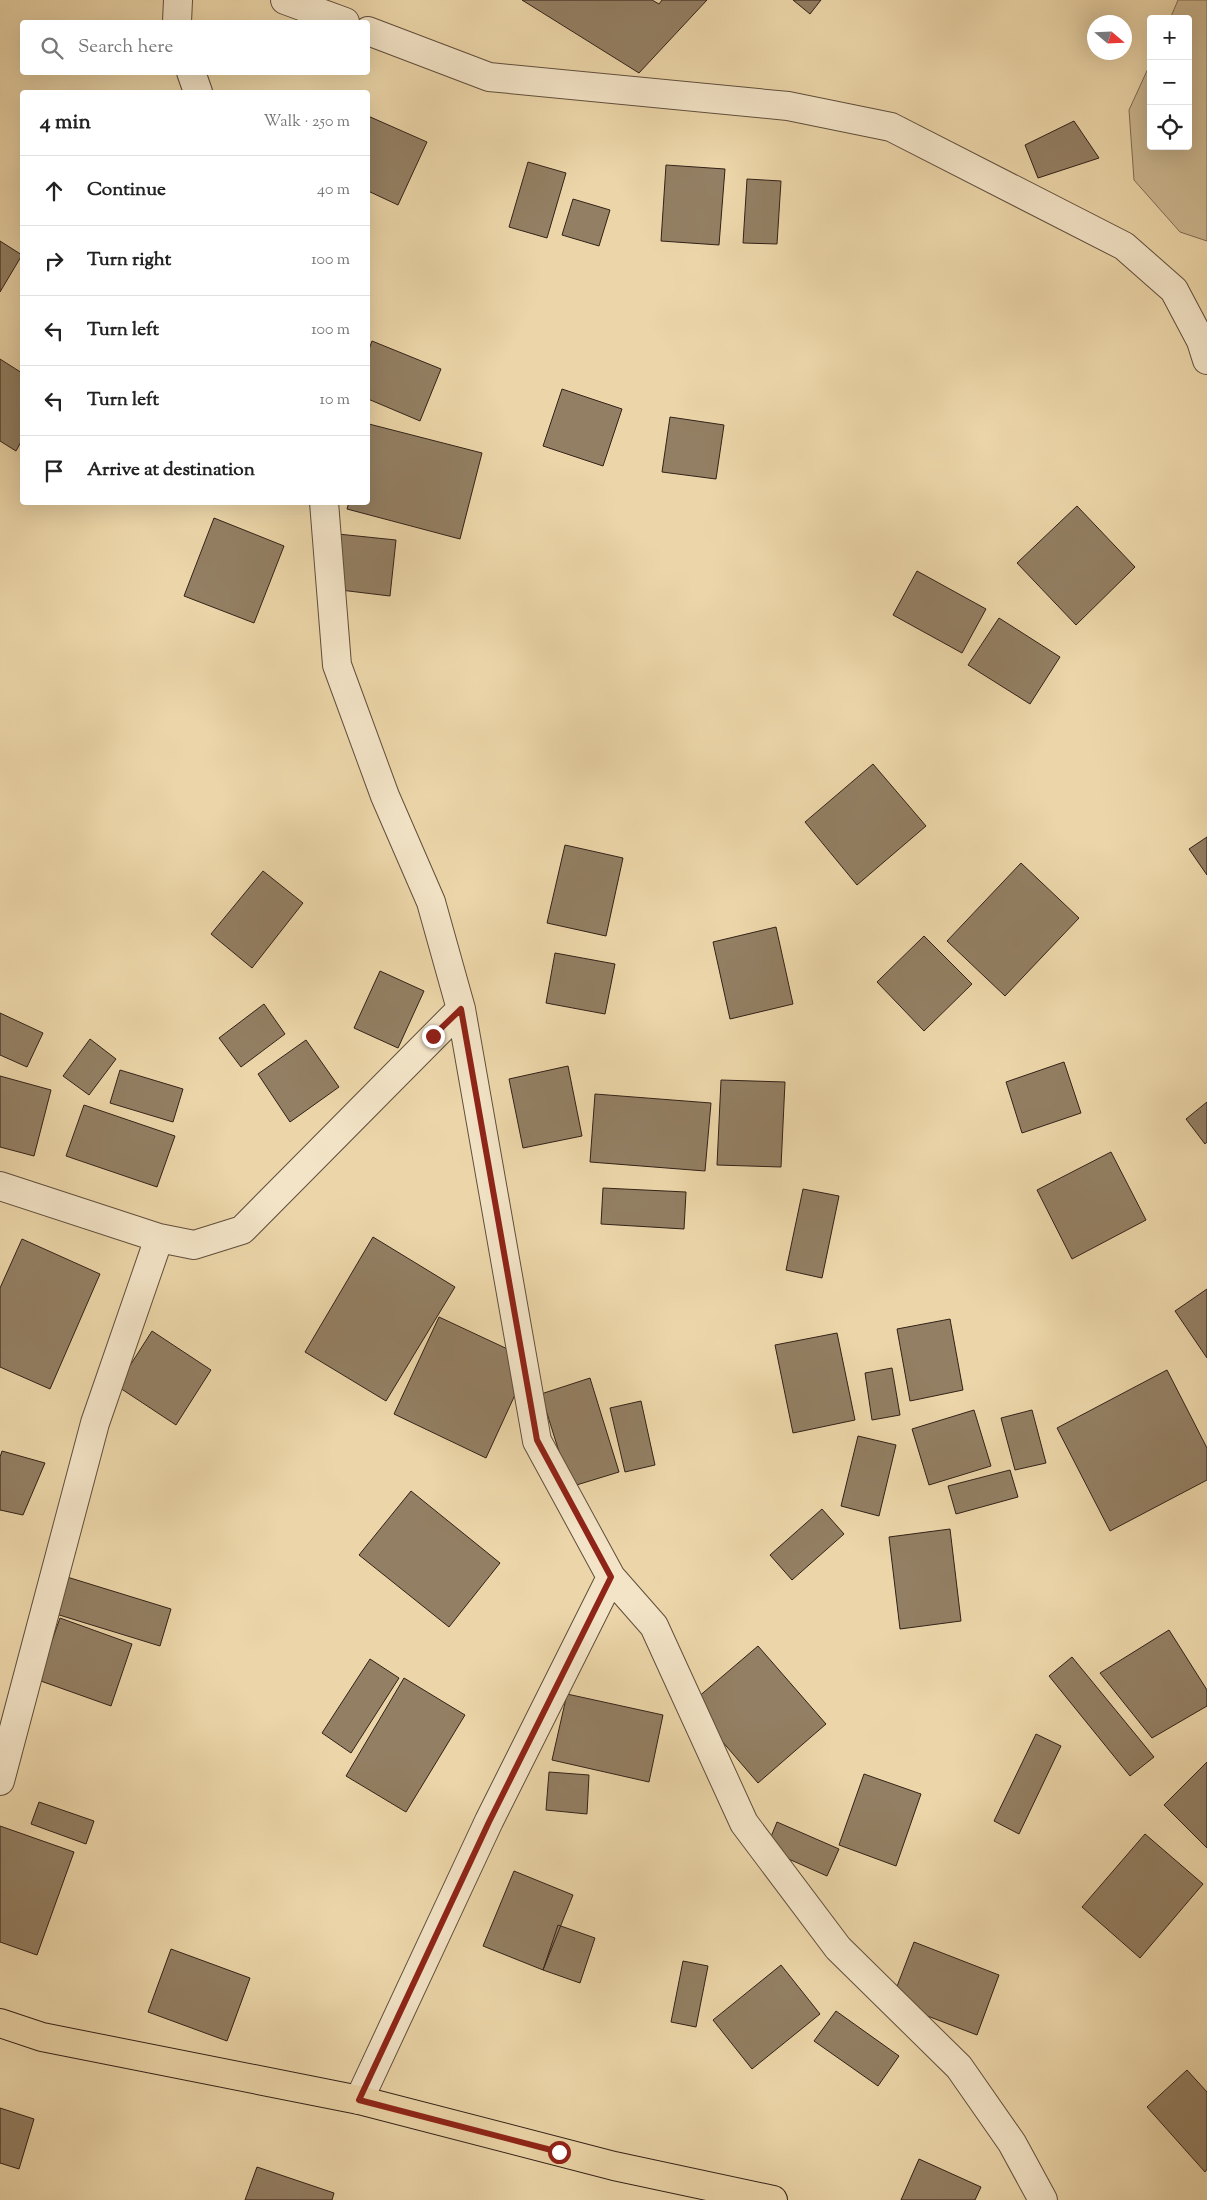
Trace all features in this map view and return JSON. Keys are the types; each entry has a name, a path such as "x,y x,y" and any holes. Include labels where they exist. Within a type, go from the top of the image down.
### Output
{"main road":[{"path":"0,2023 42,2037 359,2100 614,2166 773,2200"}],"street":[{"path":"177,20 178,0"},
{"path":"285,0 340,20"},
{"path":"370,32 489,76 788,106 891,126 1124,246 1174,290 1201,341 1207,360"},
{"path":"192,75 197,90"},
{"path":"324,505 337,665 385,796 431,902 461,1009 537,1440 611,1577 654,1626 744,1823 838,1948 959,2068 1012,2143 1043,2200"},
{"path":"0,1186 159,1238 194,1245 242,1230 461,1009"},
{"path":"0,1781 95,1423 159,1238"},
{"path":"359,2100 489,1822 611,1577"}],"shaded area":[{"path":"1178,0 1207,0 1207,241 1180,232 1134,180 1129,110 1147,71 1147,150 1192,150 1192,15 1172,15"}],"building":[{"path":"522,0 652,0 659,4 662,0 707,0 639,73"},
{"path":"793,0 821,0 810,14"},
{"path":"370,117 427,142 398,205 370,192"},
{"path":"1074,121 1099,158 1038,178 1025,145"},
{"path":"528,162 566,173 547,238 509,227"},
{"path":"666,165 725,169 719,245 661,241"},
{"path":"747,179 781,181 777,244 743,243"},
{"path":"573,199 610,210 599,246 562,235"},
{"path":"0,241 20,254 20,258 0,292"},
{"path":"372,341 441,369 420,421 370,400 370,346"},
{"path":"0,359 20,372 20,444 16,451 0,441"},
{"path":"562,389 622,409 603,466 543,446"},
{"path":"670,417 724,425 716,479 662,472"},
{"path":"370,424 482,453 460,539 347,509 348,505 370,505"},
{"path":"1077,506 1135,567 1076,625 1017,563"},
{"path":"214,518 284,546 254,623 184,596"},
{"path":"338,534 396,540 390,596 332,589"},
{"path":"917,571 986,609 962,653 893,615"},
{"path":"999,618 1060,657 1030,704 968,665"},
{"path":"873,764 926,826 857,885 805,822"},
{"path":"1207,837 1207,875 1189,849"},
{"path":"565,845 623,858 606,936 547,923"},
{"path":"1021,863 1079,918 1005,996 947,941"},
{"path":"263,871 303,903 252,968 211,934"},
{"path":"776,927 793,1004 730,1019 713,942"},
{"path":"924,936 972,984 924,1031 877,982"},
{"path":"555,953 615,964 605,1014 546,1003"},
{"path":"380,971 424,991 398,1048 354,1028"},
{"path":"264,1004 285,1034 241,1067 219,1038"},
{"path":"0,1013 43,1033 27,1067 0,1055"},
{"path":"90,1039 116,1059 89,1095 63,1076"},
{"path":"306,1040 339,1087 290,1122 258,1074"},
{"path":"1064,1062 1081,1113 1022,1133 1006,1082"},
{"path":"568,1066 582,1136 523,1148 509,1079"},
{"path":"120,1070 183,1089 173,1122 110,1103"},
{"path":"0,1076 51,1090 34,1156 0,1147"},
{"path":"721,1080 785,1082 781,1167 717,1165"},
{"path":"595,1094 711,1103 705,1171 590,1162"},
{"path":"1207,1102 1207,1142 1205,1144 1186,1119"},
{"path":"84,1105 175,1136 157,1187 66,1156"},
{"path":"1111,1152 1146,1220 1072,1259 1037,1190"},
{"path":"603,1188 686,1192 684,1229 601,1224"},
{"path":"803,1189 839,1196 822,1278 786,1270"},
{"path":"373,1237 455,1287 386,1401 305,1352"},
{"path":"22,1239 100,1274 50,1389 0,1367 0,1288"},
{"path":"1207,1289 1207,1358 1175,1311"},
{"path":"439,1317 531,1360 486,1458 394,1414"},
{"path":"950,1319 963,1390 910,1401 897,1329"},
{"path":"152,1331 211,1370 176,1425 117,1386"},
{"path":"837,1333 855,1420 793,1433 775,1345"},
{"path":"892,1368 900,1415 872,1420 865,1373"},
{"path":"1167,1370 1207,1448 1207,1480 1110,1531 1057,1428"},
{"path":"590,1378 619,1472 570,1487 541,1394"},
{"path":"641,1401 655,1465 625,1472 610,1408"},
{"path":"974,1410 991,1466 929,1485 912,1429"},
{"path":"1032,1410 1046,1463 1015,1470 1001,1418"},
{"path":"858,1436 896,1445 879,1516 841,1506"},
{"path":"2,1451 45,1463 23,1515 0,1510 0,1457"},
{"path":"1010,1470 1018,1497 956,1514 948,1486"},
{"path":"411,1491 500,1563 449,1627 359,1555"},
{"path":"822,1509 844,1534 792,1580 770,1555"},
{"path":"950,1529 961,1621 900,1629 889,1537"},
{"path":"67,1577 171,1609 160,1646 56,1614"},
{"path":"60,1618 132,1644 111,1706 38,1680"},
{"path":"1169,1630 1207,1690 1207,1706 1152,1738 1100,1673"},
{"path":"758,1646 826,1724 758,1783 690,1704"},
{"path":"1072,1657 1154,1757 1130,1776 1049,1676"},
{"path":"370,1659 399,1678 351,1753 322,1733"},
{"path":"404,1678 465,1715 406,1812 346,1776"},
{"path":"567,1694 663,1715 649,1782 552,1760"},
{"path":"1036,1734 1061,1746 1019,1834 994,1821"},
{"path":"1207,1762 1207,1848 1164,1805"},
{"path":"549,1772 589,1775 587,1814 546,1810"},
{"path":"864,1774 921,1794 896,1866 839,1845"},
{"path":"39,1802 94,1821 86,1844 31,1824"},
{"path":"777,1822 839,1849 827,1876 766,1849"},
{"path":"0,1826 74,1852 37,1955 0,1942"},
{"path":"1145,1834 1203,1884 1140,1958 1082,1907"},
{"path":"514,1871 573,1895 543,1970 483,1946"},
{"path":"558,1925 595,1938 580,1983 543,1970"},
{"path":"914,1942 999,1975 977,2035 891,2002"},
{"path":"171,1949 250,1978 227,2041 148,2012"},
{"path":"683,1961 708,1966 696,2027 671,2022"},
{"path":"781,1965 820,2014 752,2069 713,2020"},
{"path":"836,2011 899,2056 878,2086 814,2041"},
{"path":"1187,2070 1207,2092 1207,2169 1205,2172 1147,2107"},
{"path":"0,2108 34,2119 19,2169 0,2163"},
{"path":"919,2159 981,2187 975,2200 901,2200"},
{"path":"257,2167 334,2193 332,2200 245,2200"}],"route":[{"path":"433,1036 461,1009 537,1440 611,1577 489,1822 359,2100 559,2152"}]}
